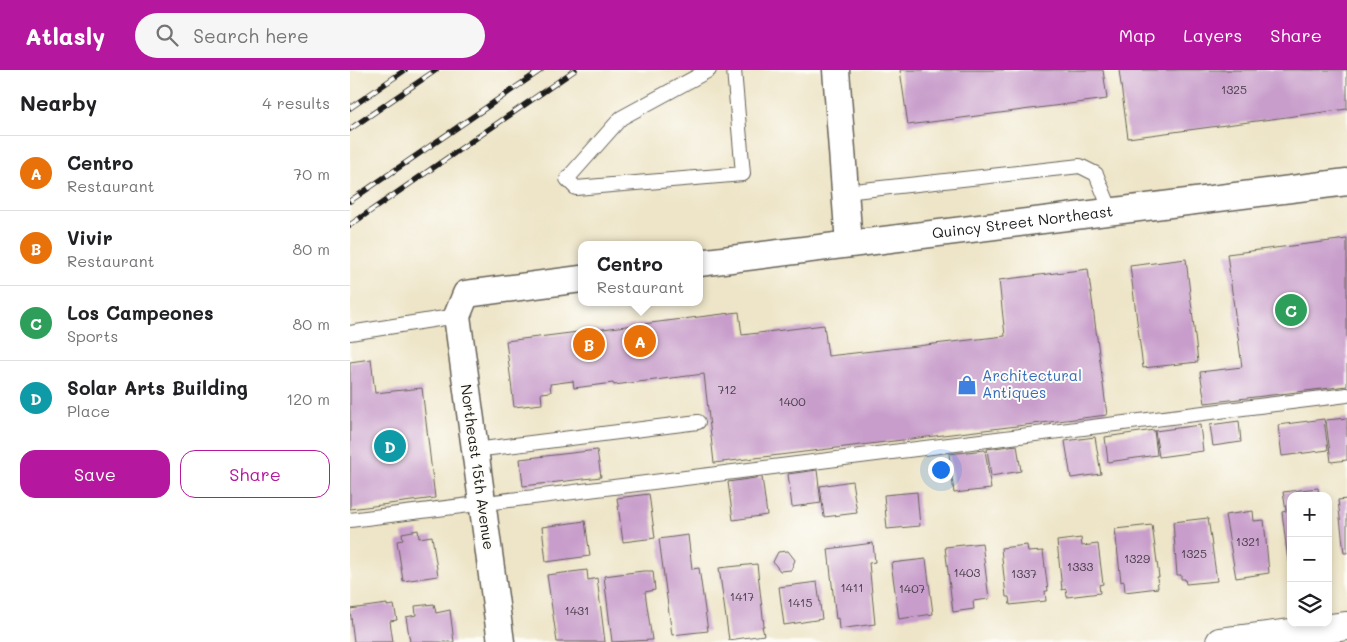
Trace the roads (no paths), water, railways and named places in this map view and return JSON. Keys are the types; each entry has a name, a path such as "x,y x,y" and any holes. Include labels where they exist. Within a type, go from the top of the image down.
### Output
{"street":[{"path":"836,70 849,244"},
{"name":"Quincy Street Northeast","path":"703,263 1347,182"},
{"path":"461,305 578,280"},
{"name":"Northeast 15th Avenue","path":"461,305 475,450 501,642"},
{"path":"1220,642 1347,626"}],"lane":[{"path":"709,70 621,118 567,179 576,188 743,174 734,70"},
{"path":"845,192 1080,166 1096,174 1111,211"},
{"path":"350,333 461,305"},
{"path":"350,520 482,505 1347,395"},
{"path":"475,450 698,422"}],"railway":[{"path":"350,108 405,70"},
{"path":"350,129 436,70"},
{"path":"350,201 541,70"},
{"path":"350,225 575,70"}],"place":[{"name":"Los Campeones","path":"1291,310"},
{"name":"Centro","path":"640,341"},
{"name":"Vivir","path":"589,344"},
{"name":"Architectural Antiques","path":"967,385"},
{"name":"Solar Arts Building","path":"390,446"}]}
